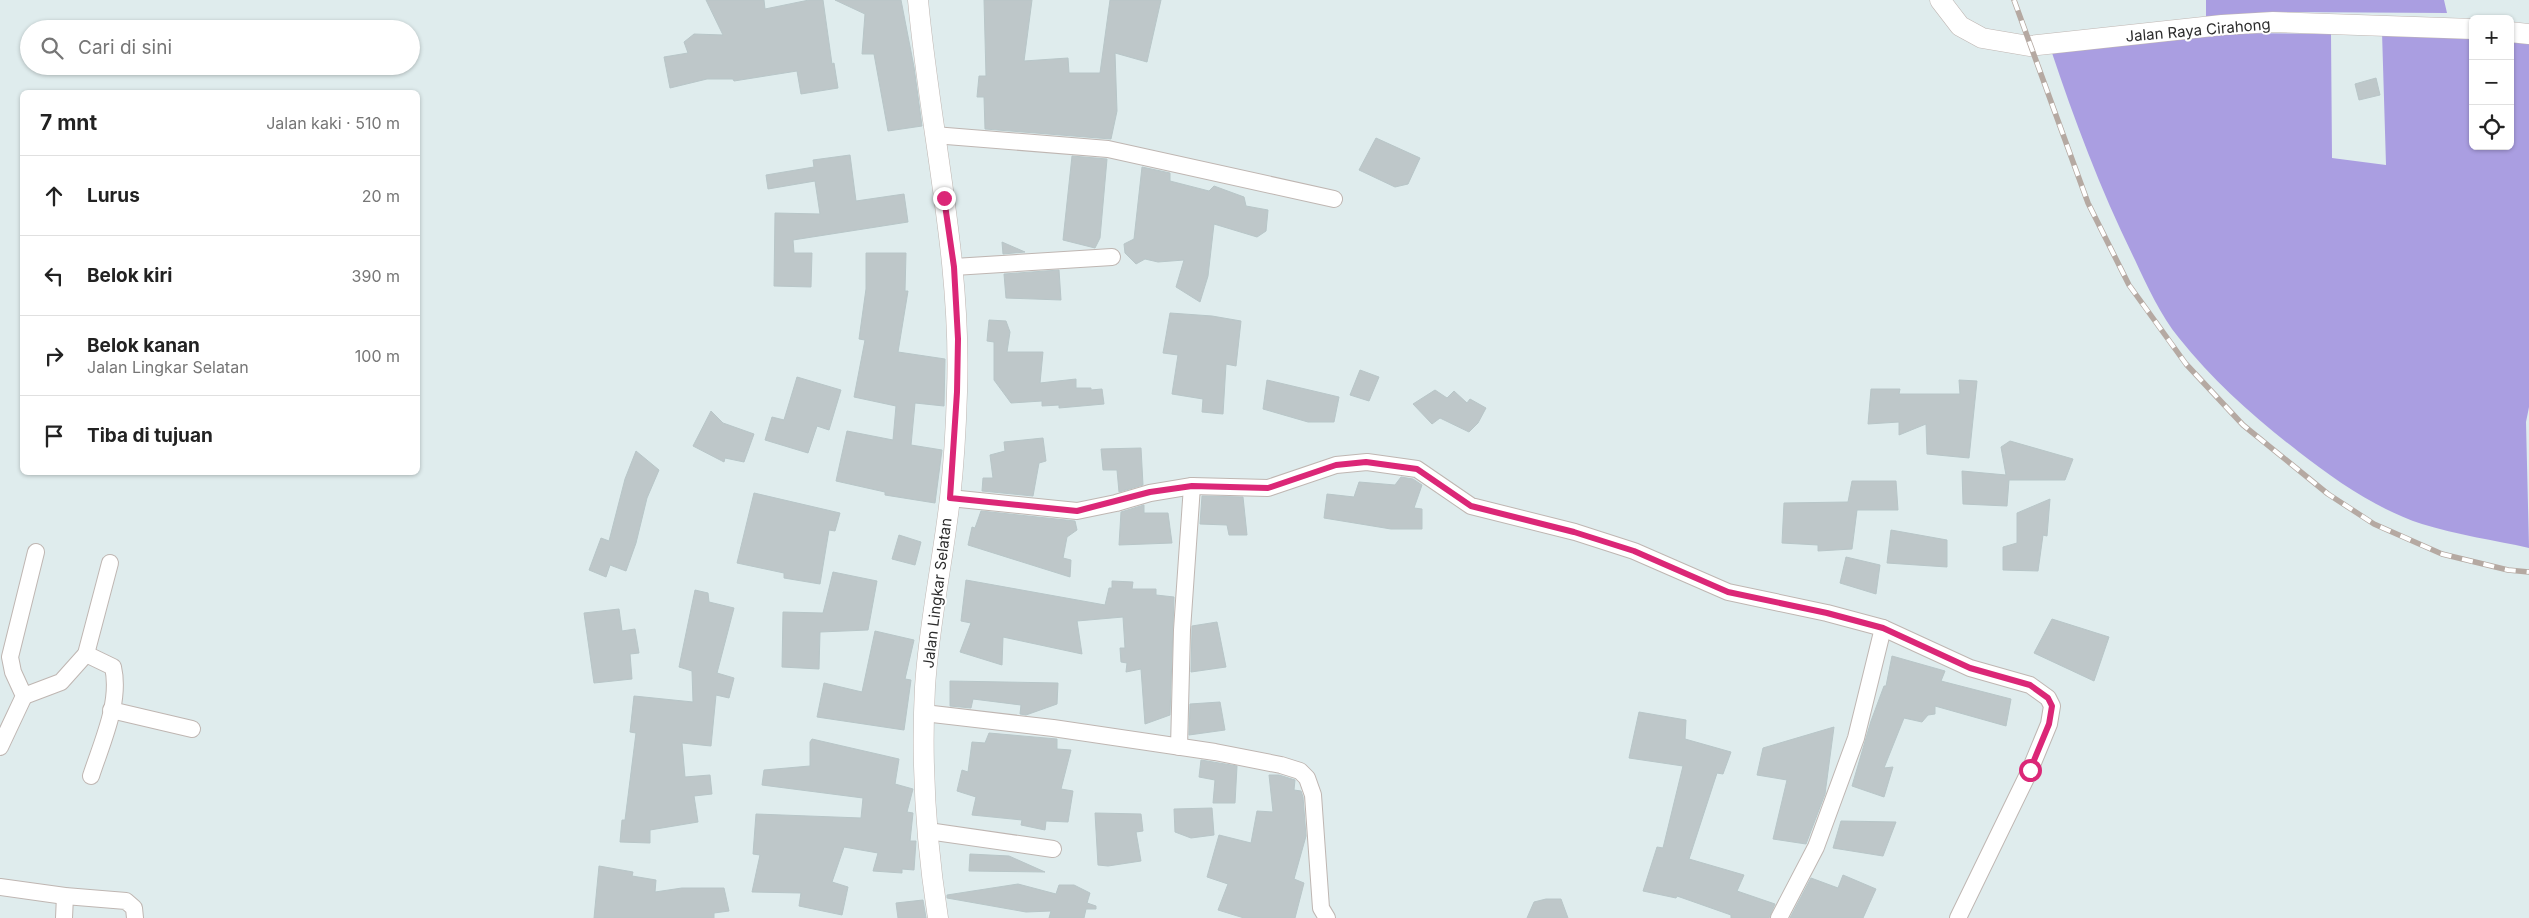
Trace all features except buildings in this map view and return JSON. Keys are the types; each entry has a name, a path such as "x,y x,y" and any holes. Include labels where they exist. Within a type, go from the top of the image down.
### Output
{"street":[{"name":"Jalan Lingkar Selatan","path":"918,0 934,134 954,267 958,339 957,392 950,498 930,636 924,713 923,762 928,831 938,918"},
{"name":"Jalan Raya Cirahong","path":"1940,0 1960,26 1982,38 2029,46 2222,25 2273,22 2469,29"},
{"path":"2514,32 2529,34"},
{"path":"934,134 1108,149 1334,199"},
{"path":"954,267 1112,257"},
{"path":"950,498 1077,511 1150,492 1192,486 1268,488 1336,465 1366,462 1417,469 1471,506 1574,532 1634,551 1728,592 1827,613 1883,628 1970,668 2030,685 2048,698 2052,706 2049,724 2030,770 1958,918"},
{"path":"1178,747 1182,630 1192,486"},
{"path":"24,696 13,672 10,657 36,552"},
{"path":"0,747 24,696 61,682 86,654 110,563"},
{"path":"1779,918 1816,847 1856,738 1883,628"},
{"path":"86,654 113,667 116,680 111,710 92,776"},
{"path":"111,710 192,729"},
{"path":"924,713 1053,728 1178,747 1281,765 1300,771 1307,778 1313,795 1321,908 1327,918"},
{"path":"928,831 1053,849"},
{"path":"0,887 65,896 126,901 134,908 135,918"},
{"path":"64,918 65,896"}],"shaded area":[{"path":"2206,0 2444,0 2447,13 2285,12 2206,18"},
{"path":"2382,32 2469,34 2469,150 2514,150 2514,37 2529,39 2529,407 2526,422 2529,548 2435,528 2389,511 2327,473 2251,413 2206,370 2172,329 2144,280 2100,182 2079,130 2051,50 2229,33 2331,34 2332,158 2386,165"}],"railway":[{"path":"2014,0 2088,203 2129,285 2186,364 2243,425 2328,494 2374,524 2442,554 2508,570 2529,572"}],"route":[{"path":"944,198 954,267 958,339 957,392 950,498 1036,509 1077,511 1094,509 1150,492 1192,486 1268,488 1295,481 1336,465 1366,462 1417,469 1471,506 1574,532 1634,551 1728,592 1827,613 1883,628 1970,668 2030,685 2048,698 2052,706 2052,715 2030,770"}]}
